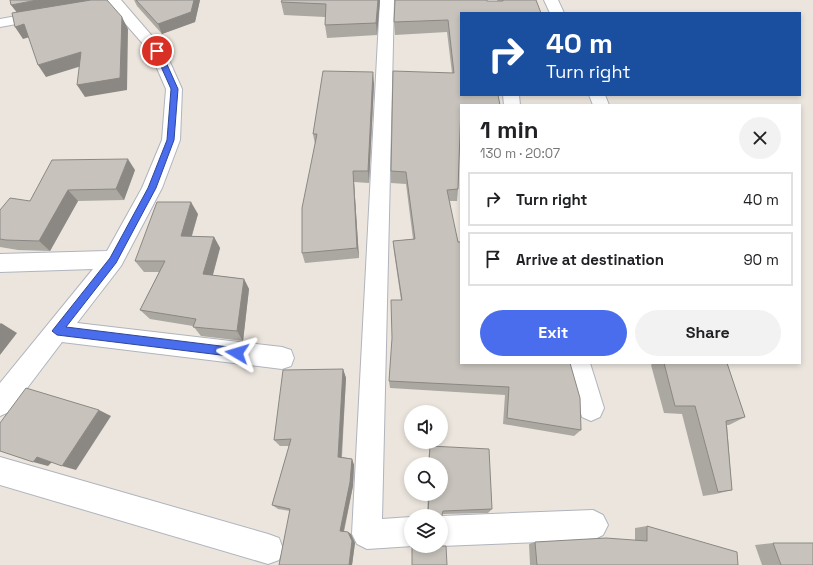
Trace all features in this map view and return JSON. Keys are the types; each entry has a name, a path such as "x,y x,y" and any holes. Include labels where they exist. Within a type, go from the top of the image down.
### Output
{"street":[{"path":"387,0 367,534 404,532"},
{"path":"490,0 493,12"},
{"path":"551,0 557,12"},
{"path":"0,403 113,260 152,188 170,140 174,89 157,51 115,3"},
{"path":"0,23 61,12"},
{"path":"0,263 113,260"},
{"path":"57,331 282,358"},
{"path":"578,364 590,408"},
{"path":"0,471 268,549"},
{"path":"448,531 593,525"}],"building":[{"path":"10,0 37,0 11,5"},
{"path":"91,0 107,0 122,17 120,78 77,85 81,52 38,65 24,24 15,27 12,13"},
{"path":"136,0 194,0 191,12 158,24"},
{"path":"282,0 378,0 376,23 325,25 326,4 281,2"},
{"path":"395,0 536,0 541,12 460,12 460,96 498,96 500,104 460,104 458,189 447,190 458,242 460,242 460,364 570,364 580,398 581,430 507,418 509,387 389,381 392,338 391,300 402,300 393,241 415,239 406,172 391,171 393,71 454,73 448,20 394,22"},
{"path":"323,71 373,72 368,171 353,171 357,248 302,253 302,208 317,134 313,134"},
{"path":"128,159 116,189 68,190 39,241 0,239 0,210 10,198 30,201 52,160"},
{"path":"157,202 191,202 181,236 214,237 203,274 244,279 237,331 193,327 196,319 140,310 165,261 135,261"},
{"path":"664,364 727,364 745,417 726,421 732,490 718,492 695,406 675,406"},
{"path":"343,369 338,457 352,459 350,482 340,531 348,532 352,541 349,565 279,565 290,509 272,505 291,439 274,440 283,370"},
{"path":"26,388 99,410 62,466 37,457 33,462 0,451 0,423"},
{"path":"448,447 489,449 492,509 448,511 448,509 428,509 429,501 448,501 448,457 429,457 430,449 448,449"},
{"path":"647,526 737,552 738,565 537,565 535,542 606,538 647,541"},
{"path":"773,543 813,543 813,565 781,565"},
{"path":"412,553 446,553 447,565 412,565"}],"route":[{"path":"157,51 174,89 170,140 152,188 113,260 57,331 237,353"}]}
